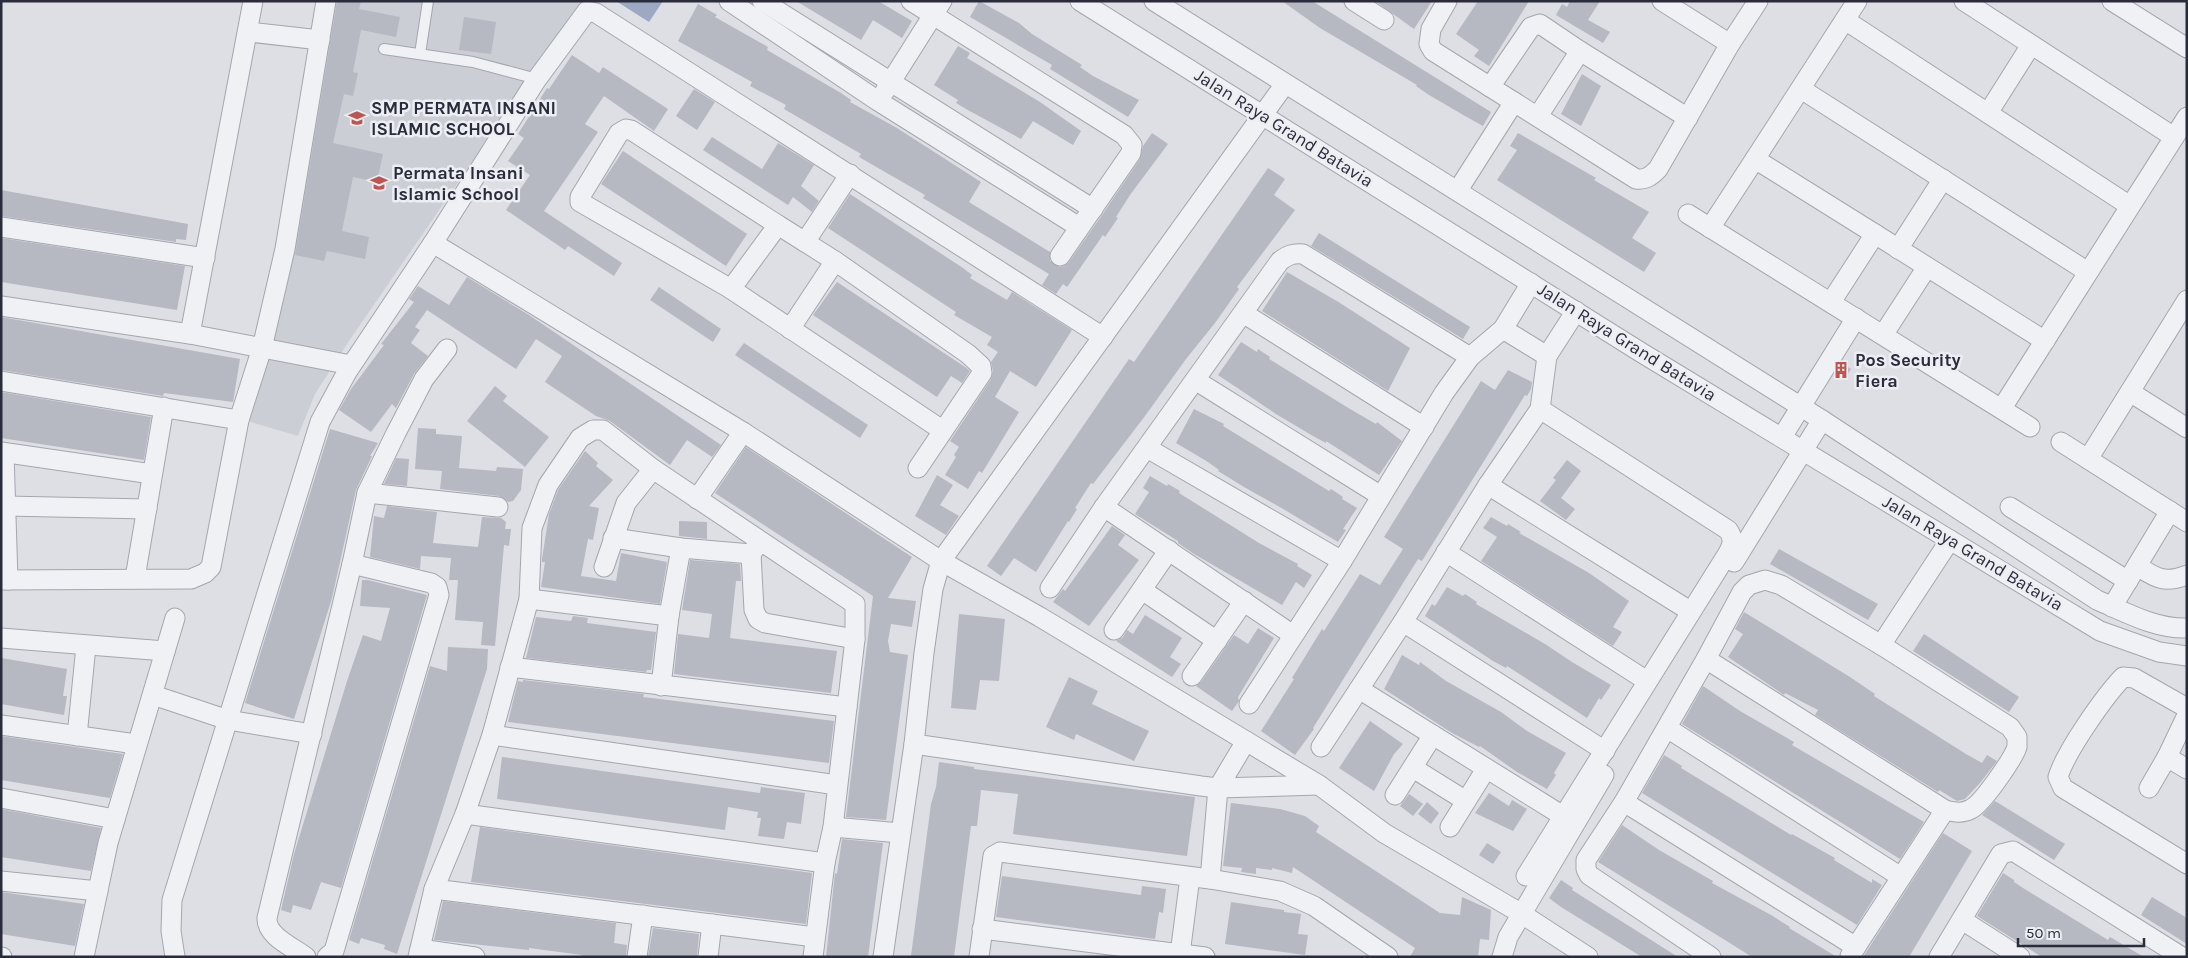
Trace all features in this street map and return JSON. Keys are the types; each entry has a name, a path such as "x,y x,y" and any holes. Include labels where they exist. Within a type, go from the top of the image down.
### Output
{"street":[{"path":"190,334 249,32 253,1"},
{"path":"152,474 2,452 6,506 5,580 190,579 205,573 211,567 239,420 262,348 285,249 326,1"},
{"path":"729,1 878,101 1080,227"},
{"path":"762,1 1093,209"},
{"path":"910,1 937,8 1128,138 1132,145 1131,153 1060,256"},
{"name":"Jalan Raya Grand Batavia","path":"1080,1 1576,311 2100,631 2159,652 2187,656"},
{"name":"Jalan Raya Grand Batavia","path":"1154,1 1174,6 1285,84 1458,190 1822,420 2097,600 2162,625 2187,628"},
{"path":"1354,1 1384,20"},
{"path":"1447,1 1430,29 1429,44 1433,50 1590,151 1636,178 1642,179 1650,176 1658,169 1730,44 1758,1"},
{"path":"1662,1 1730,44"},
{"path":"1710,228 1857,1"},
{"path":"1964,1 2174,137"},
{"path":"2112,1 2187,48"},
{"path":"878,101 937,8"},
{"path":"175,957 170,911 172,900 320,422 352,365 433,243 537,80 584,14 592,11 1103,337"},
{"path":"1845,20 2130,206"},
{"path":"1490,87 1531,27 1540,24 1688,118"},
{"path":"249,32 320,40"},
{"path":"1988,114 2031,45"},
{"path":"1538,116 1580,51"},
{"path":"883,957 914,744 932,598 941,562 1285,84"},
{"path":"1801,89 2088,272"},
{"path":"1458,190 1514,102"},
{"path":"2002,408 2187,117"},
{"path":"918,468 982,373 981,366 968,354 835,261 631,130 626,129 619,133 580,197 580,202 731,289 942,430"},
{"path":"1754,159 2045,341"},
{"path":"805,242 850,174"},
{"path":"1898,249 1943,179"},
{"path":"1688,214 2002,408 2030,428"},
{"path":"731,289 778,225"},
{"path":"1,227 205,258"},
{"path":"1831,302 1875,234"},
{"path":"433,243 743,432 941,562 1040,617 1319,785 1384,832 1522,914 1588,957"},
{"path":"1050,588 1104,507 1280,261 1288,255 1295,253 1303,254 1470,357"},
{"path":"790,329 835,261"},
{"path":"1883,335 1927,267"},
{"path":"1249,704 1342,561 1424,427 1470,357 1503,329 1531,283"},
{"path":"2088,459 2130,392 2180,328 2187,300"},
{"path":"1,306 190,334 352,365"},
{"path":"1321,747 1403,622 1488,484 1540,409 1547,356 1576,311"},
{"path":"1243,313 1424,427"},
{"path":"1782,437 1856,318"},
{"path":"1503,329 1547,356"},
{"path":"306,957 271,932 267,926 367,493 424,380 447,349"},
{"path":"1195,380 1381,496"},
{"path":"1,381 239,420"},
{"path":"2130,392 2187,428"},
{"path":"135,578 164,407"},
{"path":"1526,876 1606,751 1690,611 1732,547 1732,535 1728,530 1540,409"},
{"path":"1502,957 1508,937 1576,825 1596,787 1616,758 1640,712 1729,571 1802,449 1822,420"},
{"path":"476,957 419,953 434,889 465,814 492,735 529,599 532,528 535,516 548,485 580,438 592,430 603,430 653,469 697,499 755,547 854,602 856,607 855,639 833,827 825,863 814,957"},
{"path":"697,499 743,432"},
{"path":"2061,442 2187,522"},
{"path":"1147,448 1342,561"},
{"path":"604,567 626,503 653,469"},
{"path":"1488,484 1690,611"},
{"path":"367,493 498,507"},
{"path":"6,506 146,509"},
{"path":"1104,507 1293,635"},
{"path":"2010,507 2132,574 2159,579 2176,579 2187,575"},
{"path":"2112,607 2170,511"},
{"path":"614,538 680,548 755,547"},
{"path":"1881,645 1950,540"},
{"path":"755,547 754,610 758,619 766,623 855,639"},
{"path":"661,686 669,616 680,548"},
{"path":"1114,630 1168,550"},
{"path":"1446,552 1647,681"},
{"path":"330,956 334,951 439,595 437,587 431,584 352,564"},
{"path":"1706,659 1945,810 1960,813 1973,809 1984,798 2016,750 2018,737 2004,722 1781,585 1765,580 1749,585 1742,592 1668,728 1624,802 1586,860 1586,872 1589,875 1711,957"},
{"path":"1142,590 1216,641"},
{"path":"529,599 669,616"},
{"path":"1192,676 1244,601"},
{"path":"84,957 115,819 175,618"},
{"path":"1403,622 1606,751"},
{"path":"1,638 165,651"},
{"path":"78,736 86,646"},
{"path":"510,667 847,708"},
{"path":"2187,708 2134,678 2123,677 2113,688 2088,725 2062,766 2058,777 2063,788 2187,864"},
{"path":"1359,690 1563,816"},
{"path":"152,695 228,720 312,734"},
{"path":"2149,788 2167,757 2187,715"},
{"path":"1,725 136,744"},
{"path":"1668,728 1901,877"},
{"path":"492,735 837,784"},
{"path":"1395,795 1433,735"},
{"path":"1210,880 1218,788 1246,741"},
{"path":"914,744 1218,788 1319,785"},
{"path":"2167,757 2187,769"},
{"path":"1412,768 1466,801"},
{"path":"1450,827 1486,769"},
{"path":"1,798 115,819"},
{"path":"1624,802 1852,952 1945,810"},
{"path":"465,814 825,863"},
{"path":"833,827 900,833"},
{"path":"1939,957 2001,854 2013,851 2182,957"},
{"path":"979,957 993,856 998,852 1190,877 1280,891 1314,906 1388,957"},
{"path":"1180,954 1190,877"},
{"path":"1,881 98,891"},
{"path":"434,889 816,937"},
{"path":"637,957 643,915"},
{"path":"1962,920 2020,957"},
{"path":"708,957 712,924"},
{"path":"982,928 1204,957"}],"lane":[{"path":"420,54 428,1"},
{"path":"384,49 473,62 537,80"}],"shaded area":[{"name":"Permata Insani Islamic School","path":"329,1 583,1 349,341 315,394 298,436 241,419"}],"water":[{"path":"616,1 663,1 649,22"}],"building":[{"path":"337,1 361,1 359,9 400,17 396,37 361,30 353,72 358,73 353,96 344,94 333,143 383,154 377,182 353,177 342,231 369,237 365,259 327,251 324,261 295,255"},
{"path":"796,1 878,1 912,21 902,38 873,20 861,40"},
{"path":"979,1 1019,23 1032,34 1082,65 1080,67 1093,76 1139,100 1128,117 1050,69 1052,65 970,17"},
{"path":"1282,1 1312,1 1491,112 1483,126 1320,28"},
{"path":"1375,1 1432,1 1414,29"},
{"path":"1478,1 1529,1 1489,66 1474,56 1479,50 1456,34"},
{"path":"1570,1 1600,1 1588,20 1610,32 1603,43 1556,15 1562,4 1567,7"},
{"path":"698,4 717,15 715,17 768,47 767,50 841,93 851,100 850,102 897,128 981,182 969,202 1050,252 1050,261 1059,267 1069,262 1102,215 1140,159 1143,146 1152,133 1168,144 1130,195 1105,237 1103,235 1067,287 1063,284 1056,294 1042,285 1049,274 923,198 925,195 859,157 861,154 784,109 786,105 750,86 752,82 678,41"},
{"path":"464,17 496,22 491,54 459,50"},
{"path":"958,46 970,53 967,58 1040,102 1081,131 1073,145 1033,121 1021,139 956,103 958,100 934,85"},
{"path":"572,55 599,73 603,67 668,109 654,131 604,96 585,124 598,132 544,211 622,263 614,276 568,246 565,250 506,210 530,175 508,161 524,138 518,134 547,88 549,89"},
{"path":"1582,74 1601,86 1581,126 1561,114"},
{"path":"694,89 715,102 697,130 676,116"},
{"path":"1518,133 1596,178 1594,180 1649,212 1632,238 1656,253 1644,272 1497,180 1517,150 1510,146"},
{"path":"712,137 762,169 778,143 814,165 801,186 819,201 812,212 793,197 788,205 703,150"},
{"path":"623,151 747,234 726,266 601,184"},
{"path":"1268,168 1285,179 1274,195 1295,210 1237,287 1239,289 1215,323 1093,484 1091,483 1075,508 1077,509 1069,522 1036,572 1014,558 1001,576 987,566 1129,359 1134,362"},
{"path":"1,190 188,224 186,240 176,239 176,242 1,216"},
{"path":"850,194 963,268 972,275 970,278 1007,300 1012,292 1072,330 1036,387 1010,371 995,397 1019,412 982,473 979,471 968,489 945,475 956,457 954,455 959,447 950,441 991,379 993,371 991,362 998,352 987,345 992,337 954,315 956,312 828,228"},
{"path":"1319,233 1470,327 1463,339 1311,246"},
{"path":"1,238 185,266 177,310 1,282"},
{"path":"1287,272 1410,348 1388,391 1262,311"},
{"path":"467,277 529,315 721,445 712,457 687,440 670,465 610,421 596,416 545,382 562,356 536,339 516,369 427,310 415,327 420,330 411,343 428,356 414,374 396,408 392,404 371,432 339,410 351,389 384,345 381,344 414,302 409,299 418,286 449,305"},
{"path":"837,282 970,371 962,383 951,376 937,397 813,315"},
{"path":"659,287 721,329 713,342 650,300"},
{"path":"1,317 240,359 233,402 164,393 163,396 1,370"},
{"path":"1241,342 1257,352 1258,349 1270,357 1269,359 1350,409 1376,424 1377,422 1402,441 1379,475 1326,441 1326,443 1276,414 1218,375"},
{"path":"744,343 868,425 860,438 735,355"},
{"name":"Pos Security Fiera","path":"1841,363 1851,369 1844,380 1835,374"},
{"path":"1508,370 1532,382 1531,389 1527,396 1525,395 1422,561 1418,559 1314,729 1295,755 1261,731 1294,679 1292,678 1322,629 1324,631 1360,574 1380,585 1403,549 1384,537 1481,381 1495,390"},
{"path":"495,386 507,396 503,401 549,437 525,467 467,421"},
{"path":"1,392 151,417 144,460 1,438"},
{"path":"1194,409 1224,424 1223,426 1329,491 1331,489 1343,497 1342,499 1357,508 1343,529 1346,530 1338,542 1244,487 1176,443"},
{"path":"418,428 436,429 436,434 462,436 459,468 496,471 497,467 523,469 521,490 513,501 508,502 499,496 440,489 442,471 415,469"},
{"path":"330,429 378,443 370,456 372,456 356,490 332,598 294,719 245,703"},
{"path":"746,447 912,557 888,598 916,601 912,627 891,624 888,641 890,652 908,655 886,820 846,817 873,596 715,493"},
{"path":"585,451 598,463 596,466 613,480 589,506 599,508 593,540 588,539 581,576 616,581 621,553 667,562 660,604 541,587 545,562 542,562 542,559 549,514 558,490"},
{"path":"396,458 409,459 407,486 384,484"},
{"path":"1567,460 1581,471 1561,498 1575,509 1566,520 1540,501 1556,480 1553,478"},
{"path":"937,475 953,485 940,505 959,516 946,535 915,516"},
{"path":"1150,476 1180,491 1179,493 1259,543 1298,564 1297,566 1312,575 1304,588 1296,582 1282,605 1194,554 1178,543 1178,541 1135,514 1149,492 1143,488"},
{"path":"387,506 437,512 433,543 478,547 482,517 501,518 506,522 505,529 511,529 509,546 504,545 495,646 481,645 483,622 455,620 458,580 449,580 451,558 421,556 420,569 370,557 374,516 384,518"},
{"path":"1491,517 1507,526 1508,524 1521,532 1519,533 1589,573 1629,601 1613,627 1622,632 1613,646 1481,561 1497,537 1483,528"},
{"path":"679,521 707,522 707,539 679,536"},
{"path":"1112,526 1125,535 1118,545 1139,560 1089,626 1053,602 1063,589 1065,591"},
{"path":"1779,549 1878,604 1868,620 1770,564"},
{"path":"690,560 740,564 741,581 736,581 730,638 837,651 831,693 674,674 678,634 709,638 712,614 682,610"},
{"path":"362,580 427,595 341,888 321,882 311,910 293,905 291,913 281,910 294,854 348,678 363,635 381,641 390,608 360,606"},
{"path":"1447,587 1463,596 1465,594 1477,602 1476,604 1611,685 1601,700 1599,698 1587,718 1507,666 1506,668 1493,661 1425,616 1432,604 1435,606"},
{"path":"1744,612 1850,677 1875,694 1874,696 1966,754 1982,763 1987,755 1997,761 1965,799 1957,801 1939,790 1938,792 1815,715 1818,710 1785,693 1784,695 1728,657 1743,634 1735,629"},
{"path":"959,614 1005,619 999,681 980,680 976,710 951,708"},
{"path":"1145,615 1182,638 1170,657 1181,664 1172,677 1116,641 1123,637 1127,630 1133,634"},
{"path":"573,616 588,618 587,623 656,632 651,670 646,672 526,658 536,617 571,621"},
{"path":"1258,628 1274,638 1238,697 1239,701 1232,711 1196,686 1201,682 1234,635 1248,644"},
{"path":"1924,634 2019,697 2009,712 1913,651"},
{"path":"448,647 488,649 487,669 397,954 384,949 385,945 361,938 359,944 349,940 430,666 447,671"},
{"path":"1402,655 1419,665 1420,662 1446,681 1501,712 1527,731 1566,753 1547,789 1517,772 1480,746 1452,733 1384,689"},
{"path":"1,658 67,669 63,696 67,696 64,715 1,704"},
{"path":"1069,677 1098,691 1092,704 1149,731 1134,761 1076,734 1074,740 1046,727"},
{"path":"523,680 644,694 643,697 834,721 829,763 508,722 518,681 523,682"},
{"path":"1703,686 1740,711 1794,742 1792,745 1924,822 1900,859 1682,724"},
{"path":"1370,721 1403,744 1394,754 1374,791 1339,768"},
{"path":"1,736 123,754 110,798 1,780"},
{"path":"1664,755 1682,766 1681,768 1791,835 1835,858 1834,860 1872,883 1872,879 1882,885 1857,925 1642,793"},
{"path":"502,757 760,793 761,787 805,793 801,824 787,822 784,839 758,836 761,818 757,818 758,812 728,807 725,830 497,799"},
{"path":"939,762 974,767 974,769 1195,797 1187,856 1013,834 1018,794 981,790 977,826 971,826 954,957 911,956 931,804 936,787"},
{"path":"1489,793 1509,806 1512,800 1527,809 1513,831 1475,813"},
{"path":"1409,794 1423,804 1413,816 1400,806"},
{"path":"1995,801 2065,844 2054,860 1982,815"},
{"path":"1427,802 1439,813 1431,824 1418,814"},
{"path":"1231,803 1280,809 1305,816 1319,826 1316,832 1440,913 1460,915 1462,897 1491,910 1489,940 1480,939 1478,957 1410,957 1415,948 1293,867 1292,873 1272,868 1272,870 1256,868 1256,874 1241,872 1242,868 1223,866"},
{"path":"1,809 101,828 91,871 1,857"},
{"path":"1622,825 1659,850 1713,881 1712,883 1771,915 1837,957 1752,957 1598,862"},
{"path":"480,827 812,873 806,924 471,882"},
{"path":"1943,833 1972,851 1909,957 1863,957"},
{"path":"842,839 883,843 868,957 826,957 835,873 837,874"},
{"path":"1487,843 1501,852 1493,864 1479,855"},
{"path":"2003,873 2023,888 2108,940 2110,937 2144,957 2042,957 1977,916"},
{"path":"1002,876 1141,895 1142,886 1166,889 1163,913 1159,912 1155,939 996,917"},
{"path":"1561,880 1573,888 1572,890 1678,957 1642,957 1561,907 1549,898"},
{"path":"1,892 84,904 75,946 1,934"},
{"path":"2152,897 2187,918 2187,944 2141,915"},
{"path":"443,901 616,923 614,943 627,945 626,957 582,957 582,955 529,948 529,950 434,940"},
{"path":"1231,902 1301,914 1298,934 1308,935 1305,955 1225,944"},
{"path":"653,928 699,934 697,957 648,957"}],"place":[{"name":"SMP PERMATA INSANI ISLAMIC SCHOOL","path":"357,118"},
{"name":"Permata Insani Islamic School","path":"379,183"},
{"name":"Pos Security Fiera","path":"1841,370"}]}
